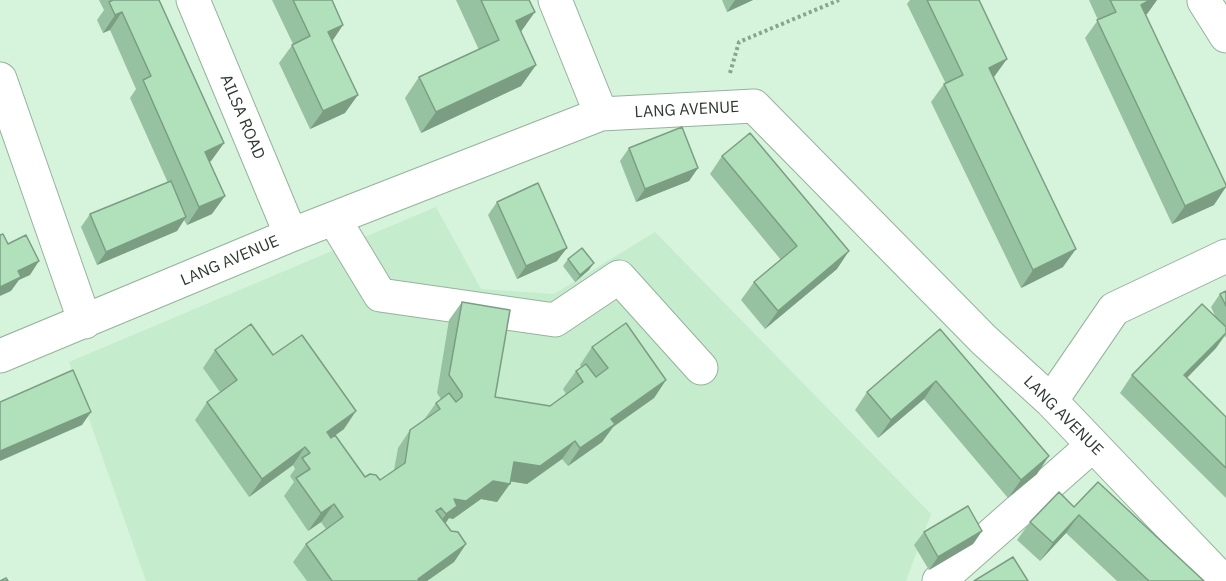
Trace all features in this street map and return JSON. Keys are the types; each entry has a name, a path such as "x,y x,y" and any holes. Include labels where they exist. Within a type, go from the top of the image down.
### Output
{"street":[{"name":"AILSA ROAD","path":"192,0 291,235"},
{"path":"555,0 601,114"},
{"path":"1204,1 1226,36"},
{"path":"0,79 85,322"},
{"name":"LANG AVENUE","path":"0,356 291,235 601,114 754,106 984,340 1051,401 1223,581"},
{"path":"334,219 380,295 555,320 619,277 701,368"},
{"path":"1051,401 1114,309 1226,255"},
{"path":"939,581 1093,445"}],"path":[{"path":"720,108 739,42 839,0"}],"shaded area":[{"path":"436,207 481,289 554,294 655,232 931,514 906,581 146,581 69,362"}],"building":[{"path":"113,0 159,0 224,143 205,152 225,196 199,207 143,80 151,76 122,12 115,15 109,2"},
{"path":"293,0 332,0 343,25 328,32 358,95 323,111 292,45 310,36"},
{"path":"481,0 529,0 535,12 516,21 536,65 436,112 419,77 499,40"},
{"path":"927,0 979,0 1007,59 989,68 1076,249 1033,270 944,84 963,75"},
{"path":"1110,0 1150,0 1141,5 1226,187 1185,206 1097,20 1116,12"},
{"path":"682,127 698,168 645,189 629,148"},
{"path":"750,133 849,251 778,311 754,282 797,246 722,156"},
{"path":"171,181 186,217 106,252 90,214"},
{"path":"538,183 567,248 526,266 497,202"},
{"path":"3,234 8,244 26,235 39,261 18,271 21,277 0,287 0,235"},
{"path":"582,248 594,263 580,275 568,259"},
{"path":"1226,291 1226,306 1220,294"},
{"path":"462,302 510,310 495,397 550,406 583,382 576,371 586,364 596,377 608,368 592,347 626,323 666,380 611,419 615,424 580,448 575,441 540,466 514,462 510,484 493,481 466,501 454,499 457,506 446,514 441,508 436,511 451,531 458,532 466,544 418,579 419,581 332,581 306,544 343,517 334,504 321,513 296,478 310,469 302,458 310,453 305,447 262,479 207,402 237,380 215,350 251,324 273,355 302,335 356,411 327,432 331,438 335,435 365,477 370,474 376,475 380,480 405,463 410,430 440,409 436,403 449,393 456,402 462,397 449,375"},
{"path":"1202,304 1226,327 1226,333 1184,375 1226,417 1226,468 1132,375"},
{"path":"940,329 1049,456 1021,480 936,381 891,420 867,392"},
{"path":"73,370 91,412 0,451 0,402"},
{"path":"1098,482 1204,581 1149,581 1079,515 1053,543 1030,522 1059,492 1074,507"},
{"path":"968,506 982,531 938,557 924,532"},
{"path":"1013,557 1028,581 974,581"}]}
